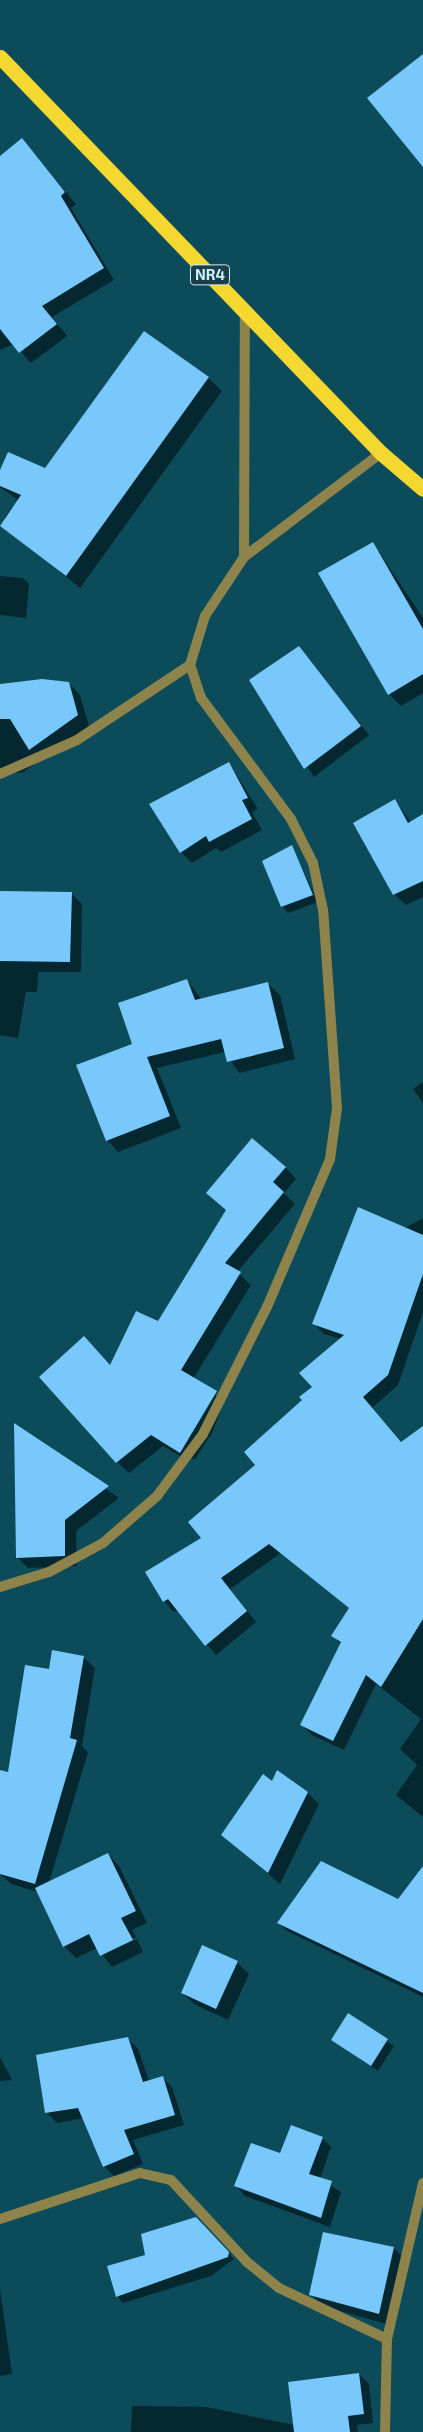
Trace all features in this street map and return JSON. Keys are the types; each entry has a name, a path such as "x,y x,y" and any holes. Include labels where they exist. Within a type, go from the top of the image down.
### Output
{"highway":[{"name":"NR4","path":"0,57 381,453 423,489"}],"street":[{"path":"244,311 244,557"},
{"path":"0,1587 49,1572 103,1543 157,1496 204,1434 267,1307 330,1159 337,1108 323,910 313,863 291,819 201,698 190,665 205,616 244,557 381,453"},
{"path":"0,774 77,740 190,665"},
{"path":"0,2219 140,2173 171,2180 247,2262 279,2288 387,2339"},
{"path":"385,2432 387,2339 423,2183"}],"building":[{"path":"423,54 423,167 367,98"},
{"path":"22,138 65,192 61,196 104,268 42,306 57,324 19,353 0,329 0,156"},
{"path":"144,331 209,377 66,576 0,526 21,495 0,486 0,470 8,452 45,468"},
{"path":"373,542 423,629 423,674 388,695 318,573"},
{"path":"299,646 361,726 304,769 249,680"},
{"path":"42,679 69,682 78,715 29,750 10,719 0,719 0,684"},
{"path":"229,762 248,798 242,800 252,819 209,842 206,836 180,853 149,804"},
{"path":"395,799 408,823 423,814 423,881 393,895 353,823"},
{"path":"292,845 313,895 281,907 262,861"},
{"path":"0,891 72,892 70,962 0,961"},
{"path":"187,979 195,1000 268,982 284,1048 227,1062 221,1039 147,1057 170,1116 106,1141 76,1065 132,1044 118,1003"},
{"path":"252,1138 286,1167 273,1182 284,1192 225,1263 241,1272 181,1370 217,1391 180,1453 151,1435 116,1463 39,1377 84,1336 110,1365 136,1311 158,1321 226,1210 206,1193"},
{"path":"358,1207 423,1235 423,1274 388,1375 363,1397 401,1442 423,1426 423,1619 381,1687 366,1675 333,1741 300,1725 341,1642 331,1636 349,1608 269,1544 221,1578 247,1611 205,1646 168,1599 163,1602 145,1572 201,1538 188,1522 255,1465 244,1452 302,1400 299,1397 312,1387 299,1373 344,1335 312,1324"},
{"path":"14,1423 109,1486 65,1520 65,1556 16,1558"},
{"path":"52,1650 84,1656 70,1738 77,1740 35,1884 0,1874 0,1770 8,1772 25,1665 49,1669"},
{"path":"277,1770 308,1792 268,1873 221,1835 263,1774 272,1781"},
{"path":"108,1853 136,1911 121,1918 133,1940 100,1956 89,1934 63,1947 35,1888"},
{"path":"321,1861 398,1899 423,1866 423,1993 277,1923"},
{"path":"202,1945 238,1961 216,2009 181,1993"},
{"path":"348,2013 388,2039 371,2066 331,2040"},
{"path":"128,2037 143,2082 163,2076 175,2115 124,2130 134,2154 103,2167 78,2108 45,2113 36,2055"},
{"path":"291,2125 323,2137 309,2174 332,2181 321,2218 234,2186 251,2143 280,2153"},
{"path":"196,2217 229,2252 228,2257 116,2297 107,2266 145,2255 141,2234"},
{"path":"323,2232 394,2247 379,2314 309,2295"},
{"path":"359,2373 364,2414 348,2416 350,2432 294,2432 288,2382"}]}
